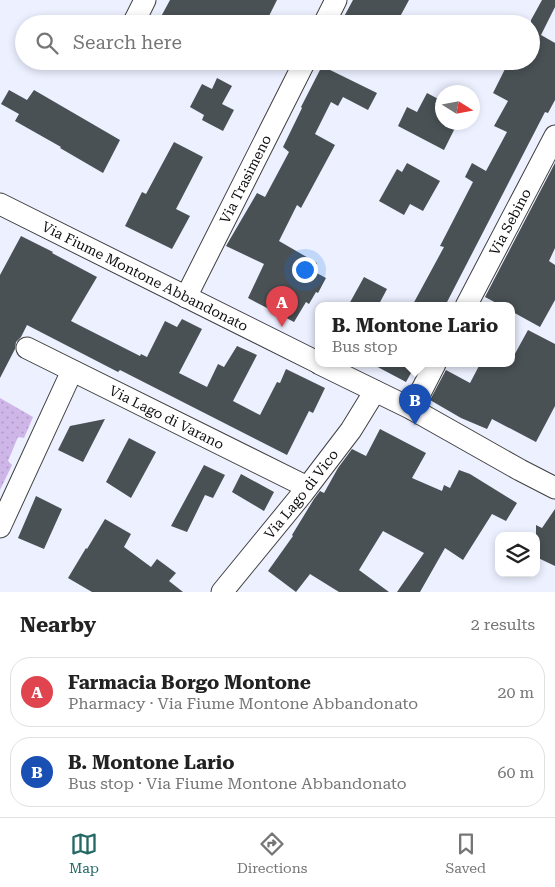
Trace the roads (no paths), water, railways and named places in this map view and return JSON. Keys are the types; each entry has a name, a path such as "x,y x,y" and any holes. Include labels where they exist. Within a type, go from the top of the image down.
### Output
{"street":[{"path":"138,15 145,0"},
{"path":"328,15 336,0"},
{"name":"Via Trasimeno","path":"186,297 300,70"},
{"name":"Via Sebino","path":"468,302 555,136"},
{"name":"Via Fiume Montone Abbandonato","path":"0,204 315,361"},
{"name":"Via Lago di Varano","path":"26,348 307,487"},
{"name":"Via Fiume Montone Abbandonato","path":"328,367 412,409 520,470 553,481"},
{"path":"412,409 433,367"},
{"path":"0,526 72,371"},
{"name":"Via Lago di Vico","path":"222,592 351,430 375,391"}],"place":[{"name":"Farmacia Borgo Montone","path":"282,327"},
{"name":"B. Montone Lario","path":"415,425"}]}
